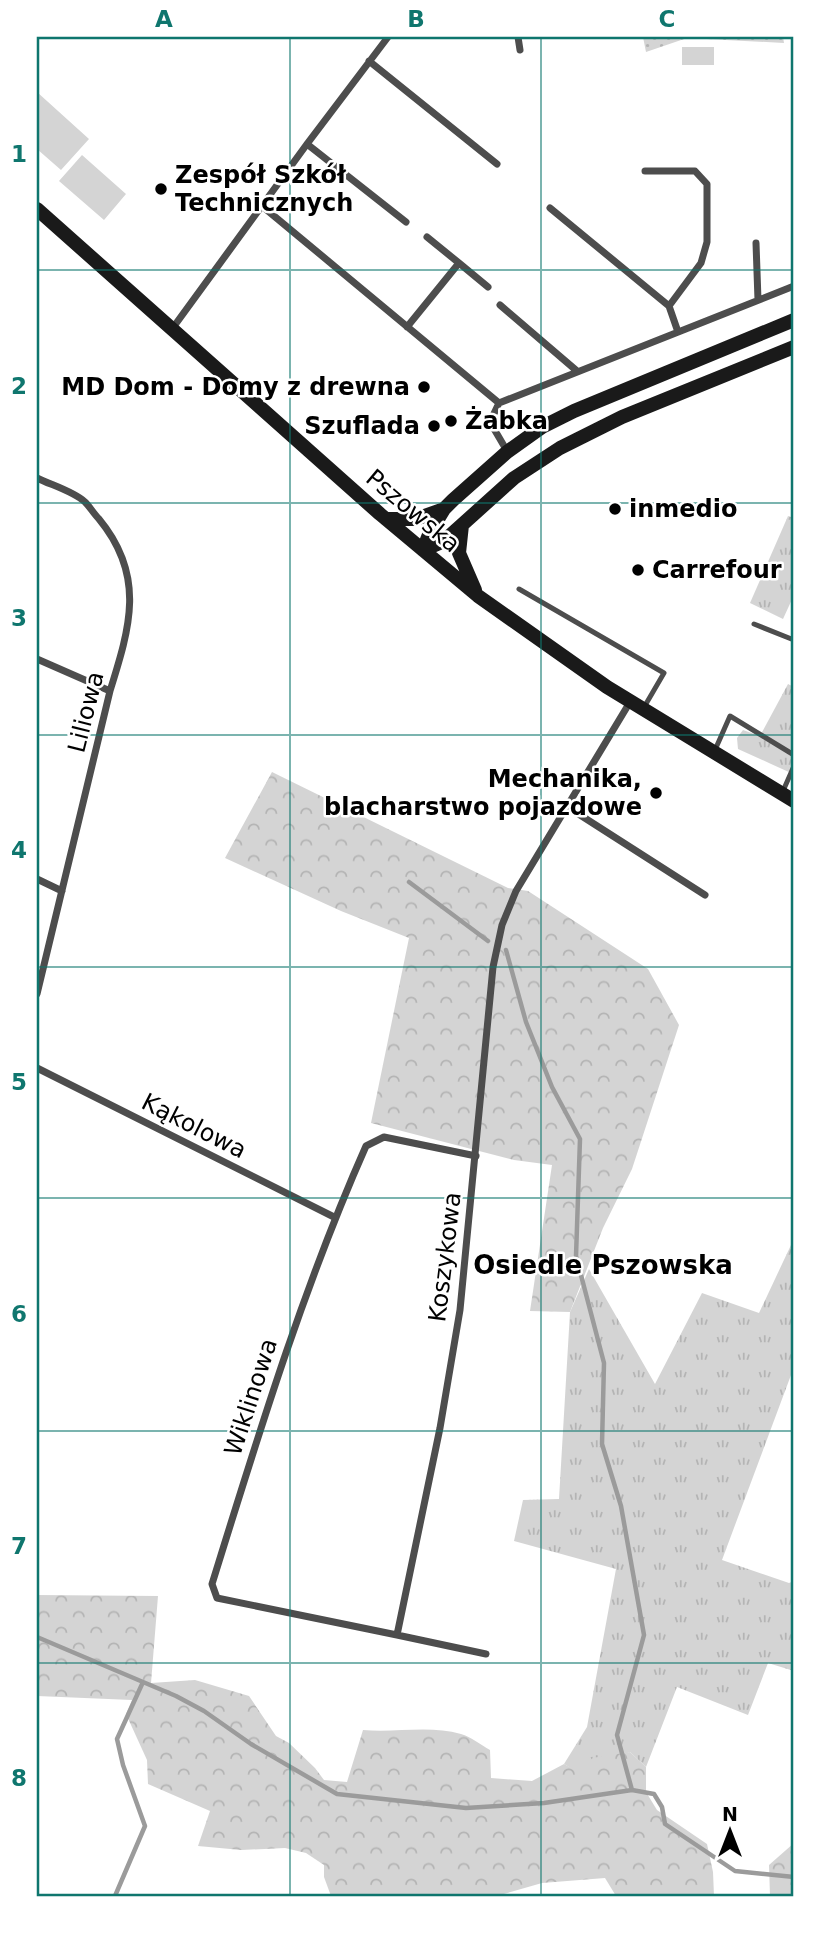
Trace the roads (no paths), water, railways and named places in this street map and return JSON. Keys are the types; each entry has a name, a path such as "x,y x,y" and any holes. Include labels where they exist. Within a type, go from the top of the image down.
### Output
{"main road":[{"name":"Pszowska","path":"37,209 386,519 478,596 636,705 788,798"},
{"path":"423,550 444,509 507,452 542,427 574,411 794,320"},
{"path":"423,550 444,541 514,478 560,448 622,417 794,346"},
{"path":"386,519 416,519 444,509"},
{"path":"462,525 459,553 478,596"}],"street":[{"path":"172,329 388,37"},
{"path":"518,37 520,50"},
{"path":"369,61 497,164"},
{"path":"307,144 406,222"},
{"path":"645,171 695,171 707,184 707,243 701,263 669,306"},
{"path":"262,206 499,403"},
{"path":"550,208 669,306 678,332"},
{"path":"427,237 488,287"},
{"path":"756,243 758,300"},
{"path":"407,327 459,263"},
{"path":"507,452 491,422 499,403 794,286"},
{"path":"500,304 577,371"},
{"name":"Liliowa","path":"37,478 84,501 111,533 124,558 131,594 122,650 37,994"},
{"path":"37,659 110,691"},
{"name":"Koszykowa","path":"397,1635 440,1428 457,1323 476,1156 493,967 502,925 516,891 566,806 636,705"},
{"path":"566,806 705,895"},
{"path":"37,879 62,891"},
{"name":"Kąkolowa","path":"37,1068 334,1217"},
{"name":"Wiklinowa","path":"397,1635 217,1598 212,1584 272,1391 334,1217 366,1146 384,1138 476,1156"},
{"path":"397,1635 486,1654"}],"lane":[{"path":"519,589 664,673 636,705"},
{"path":"754,624 794,640"},
{"path":"713,753 730,716 794,755"},
{"path":"788,798 794,766"}],"waterway":[{"path":"409,882 488,941"},
{"path":"506,950 526,1022 552,1087 580,1139 576,1256 604,1363 602,1444 621,1506 644,1635 617,1735 632,1790"},
{"path":"37,1637 176,1696 337,1794 466,1808 544,1803 632,1790 654,1794 662,1807 665,1824 735,1871 794,1877"},
{"path":"115,1896 145,1826 123,1765 117,1739 143,1682"}],"place":[{"name":"Zespół Szkół Technicznych","path":"161,189"},
{"name":"MD Dom - Domy z drewna","path":"424,387"},
{"name":"Żabka","path":"451,421"},
{"name":"Szuflada","path":"434,426"},
{"name":"inmedio","path":"615,509"},
{"name":"Carrefour","path":"638,570"},
{"name":"Mechanika, blacharstwo pojazdowe","path":"656,793"}],"district":[{"name":"Osiedle Pszowska","path":"603,1265"}]}
